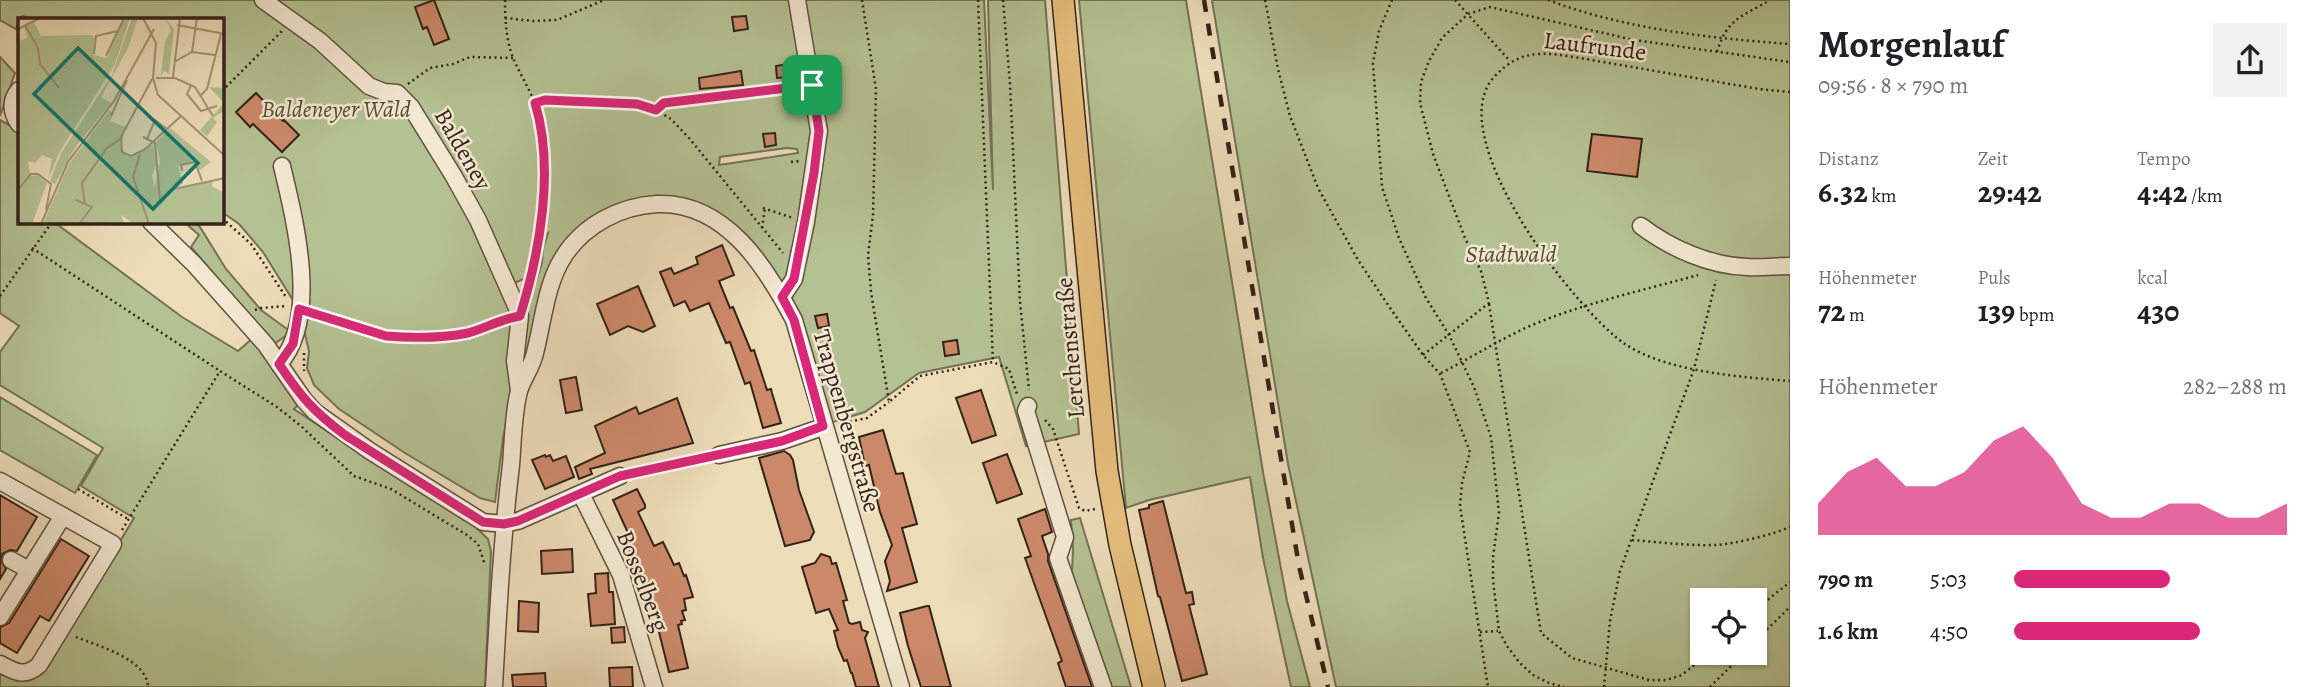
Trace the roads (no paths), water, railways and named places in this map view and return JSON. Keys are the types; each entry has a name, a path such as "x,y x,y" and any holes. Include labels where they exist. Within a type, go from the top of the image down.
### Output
{"main road":[{"name":"Lerchenstraße","path":"1063,0 1112,505 1154,687"}],"street":[{"name":"Baldeney","path":"263,0 320,41 369,86 384,92 397,93 417,114 490,244 520,316 515,360 519,390"},
{"path":"782,297 794,279 806,222 819,131 797,0"},
{"path":"18,91 13,105 18,122"},
{"path":"279,364 293,344 299,309 300,262 282,166"},
{"name":"Trappenbergstraße","path":"494,687 504,524 519,390 532,366 552,285 561,261 584,232 600,221 627,209 653,204 673,204 711,216 727,228 765,271 794,320 901,687"},
{"path":"153,224 194,264 242,319 304,400 324,420 483,522 504,524 528,517 620,476"},
{"path":"1641,226 1658,239 1718,262 1745,267 1790,266"},
{"name":"Lerchenstraße","path":"1027,409 1065,537 1058,558 1103,687"},
{"path":"719,455 782,441 823,426"},
{"path":"0,481 113,544 39,665 26,674 15,673 0,664"},
{"name":"Bosselberg","path":"581,494 621,575 654,687"},
{"path":"0,617 63,516"},
{"path":"11,560 29,570"}],"railway":[{"path":"1204,0 1299,566 1328,687"}],"park label":[{"name":"Baldeneyer Wald","path":"336,109"},
{"name":"Stadtwald","path":"1511,254"}]}
